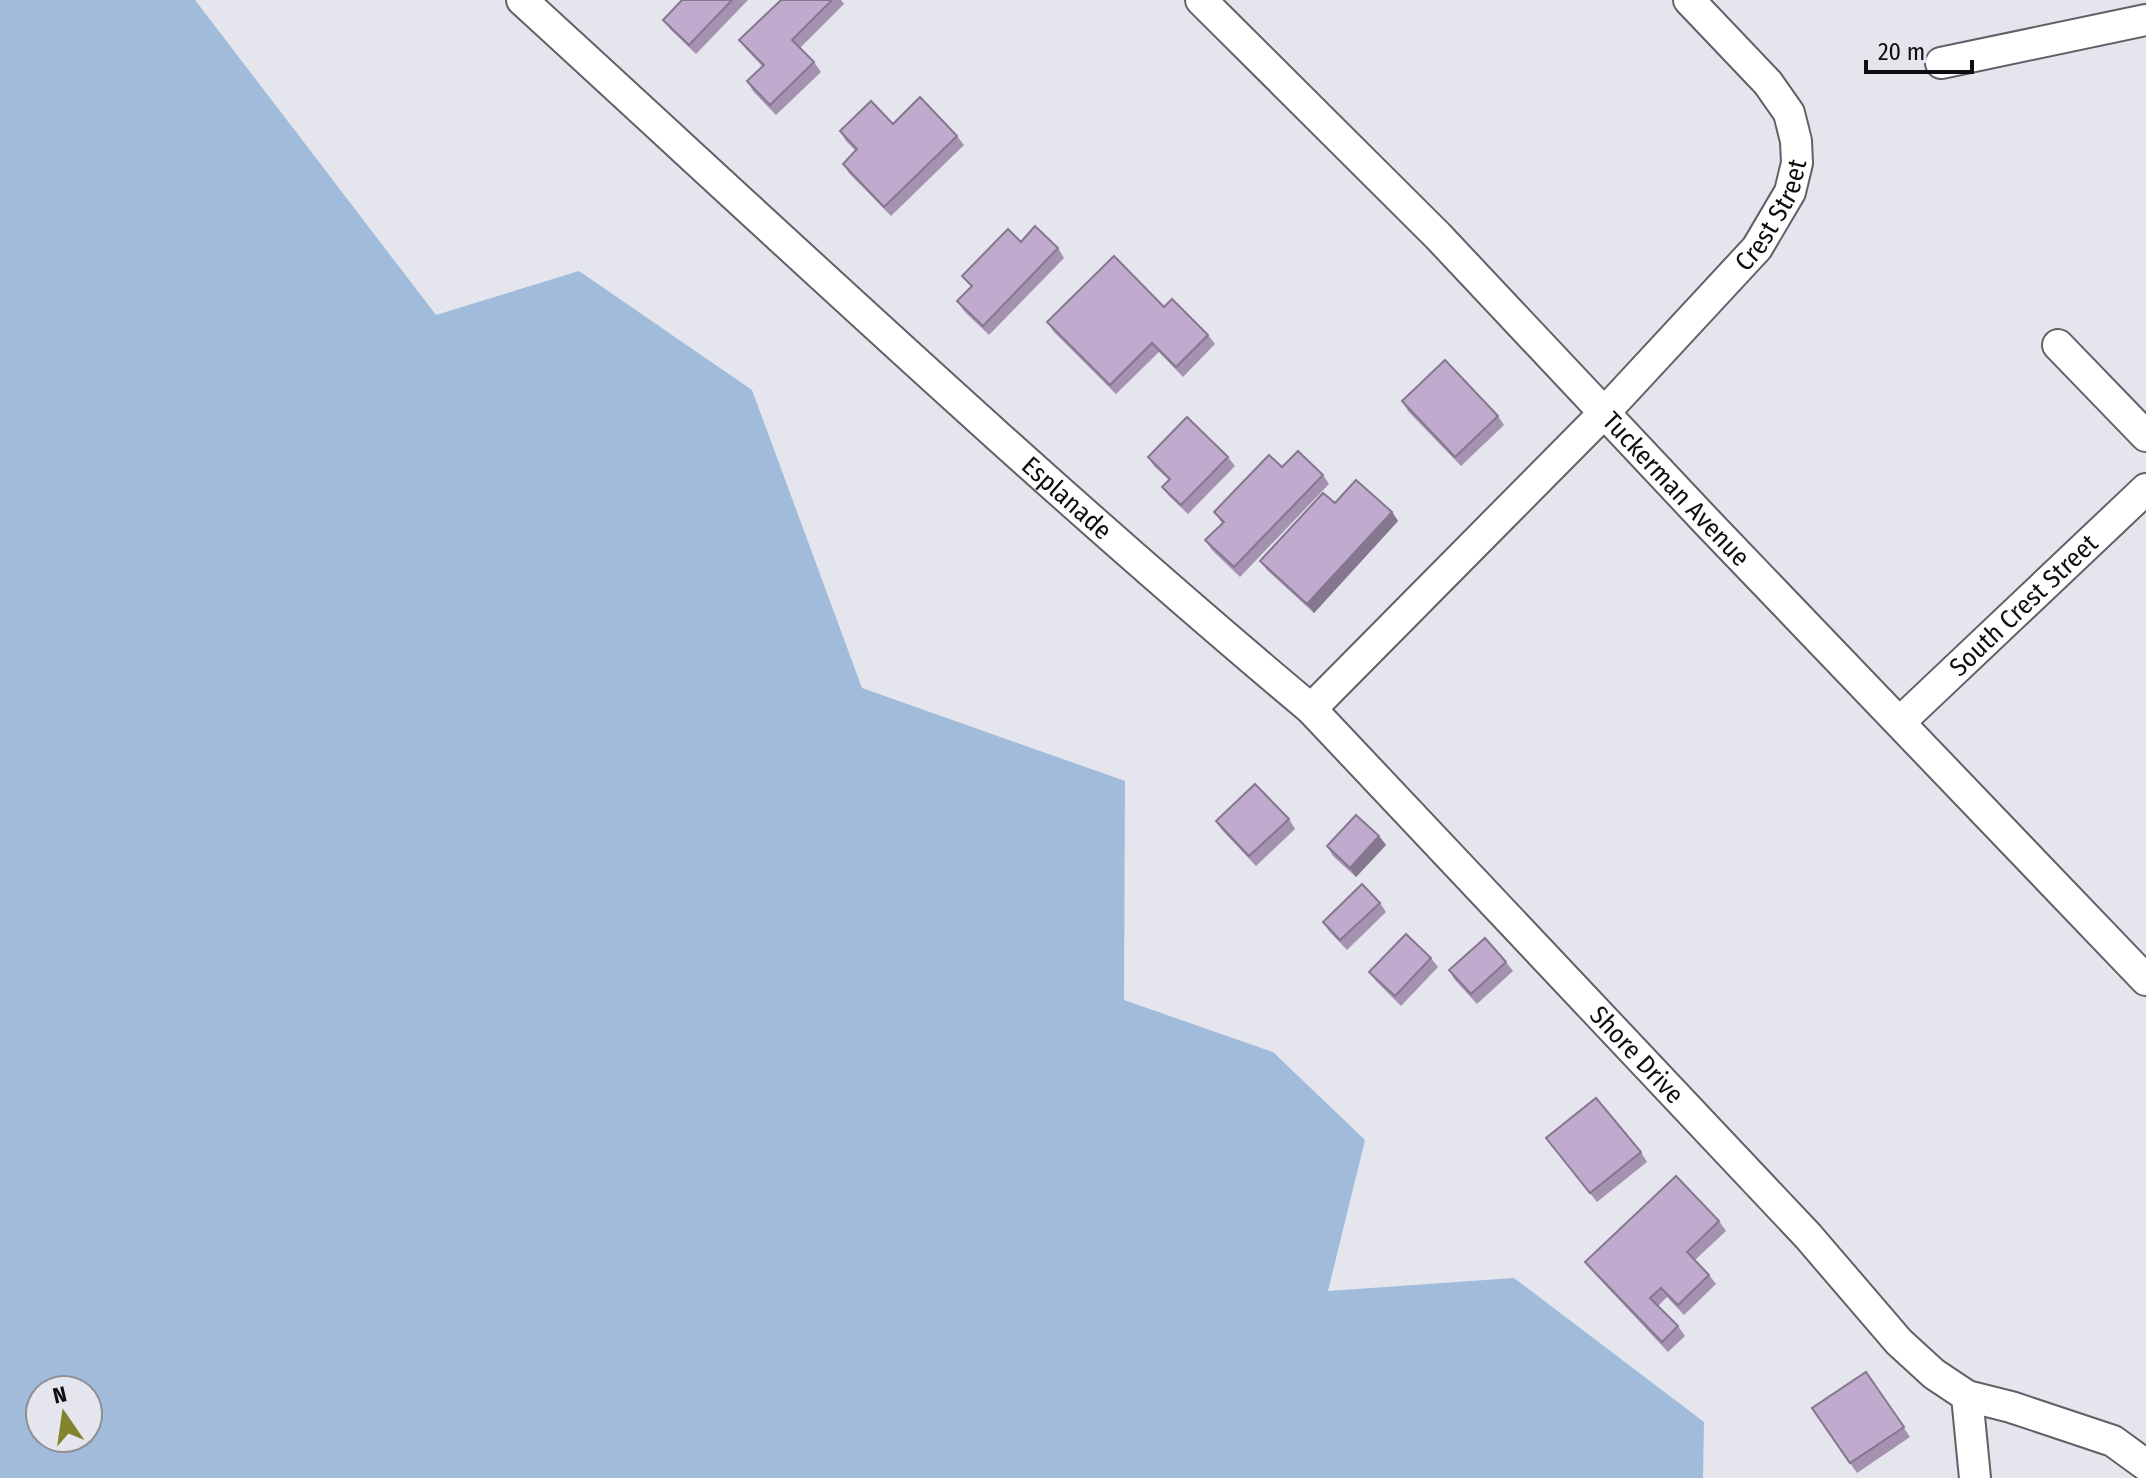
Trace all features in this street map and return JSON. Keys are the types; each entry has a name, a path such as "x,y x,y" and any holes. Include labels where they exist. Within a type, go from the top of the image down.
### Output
{"street":[{"name":"Esplanade","path":"522,0 1015,453 1311,709"},
{"name":"Tuckerman Avenue","path":"1201,0 1438,236 2146,980"},
{"name":"Crest Street","path":"1604,413 1757,248 1790,192 1797,163 1796,141 1789,113 1768,83 1689,0"},
{"path":"1941,63 2146,20"},
{"path":"2058,345 2146,436"},
{"path":"1311,709 1604,413"},
{"name":"South Crest Street","path":"1900,722 2146,489"},
{"name":"Shore Drive","path":"1311,709 1808,1236 1899,1342 1934,1374 1967,1396 2011,1407 2113,1441 2146,1465"},
{"path":"1967,1396 1975,1478"}],"water":[{"path":"0,0 195,0 436,315 579,271 752,390 862,688 1125,781 1124,1000 1273,1052 1365,1140 1328,1291 1514,1278 1704,1422 1703,1478 0,1478"}],"building":[{"path":"682,0 732,0 689,45 663,20"},
{"path":"781,0 832,0 792,40 814,62 770,105 747,81 764,65 739,40"},
{"path":"920,97 957,136 884,207 843,164 857,149 840,131 871,101 893,124"},
{"path":"1035,226 1058,248 983,326 957,301 972,286 962,276 1008,229 1021,242"},
{"path":"1114,256 1164,307 1172,299 1208,335 1176,367 1152,343 1110,385 1047,322"},
{"path":"1445,360 1498,416 1455,457 1402,401"},
{"path":"1187,417 1228,457 1181,505 1162,487 1170,479 1148,457"},
{"path":"1298,451 1323,475 1234,567 1205,540 1224,522 1214,512 1269,455 1282,467"},
{"path":"1356,480 1392,512 1307,604 1260,561 1323,493 1335,503"},
{"path":"1255,784 1289,819 1249,856 1216,821"},
{"path":"1356,815 1379,836 1350,868 1327,846"},
{"path":"1362,884 1380,903 1340,940 1323,922"},
{"path":"1406,934 1431,958 1395,996 1369,972"},
{"path":"1485,938 1506,962 1471,994 1449,970"},
{"path":"1596,1098 1641,1152 1590,1193 1546,1138"},
{"path":"1676,1176 1719,1221 1687,1252 1709,1275 1678,1305 1661,1288 1650,1298 1678,1326 1662,1342 1585,1262"},
{"path":"1866,1372 1904,1427 1850,1463 1812,1408"}]}
